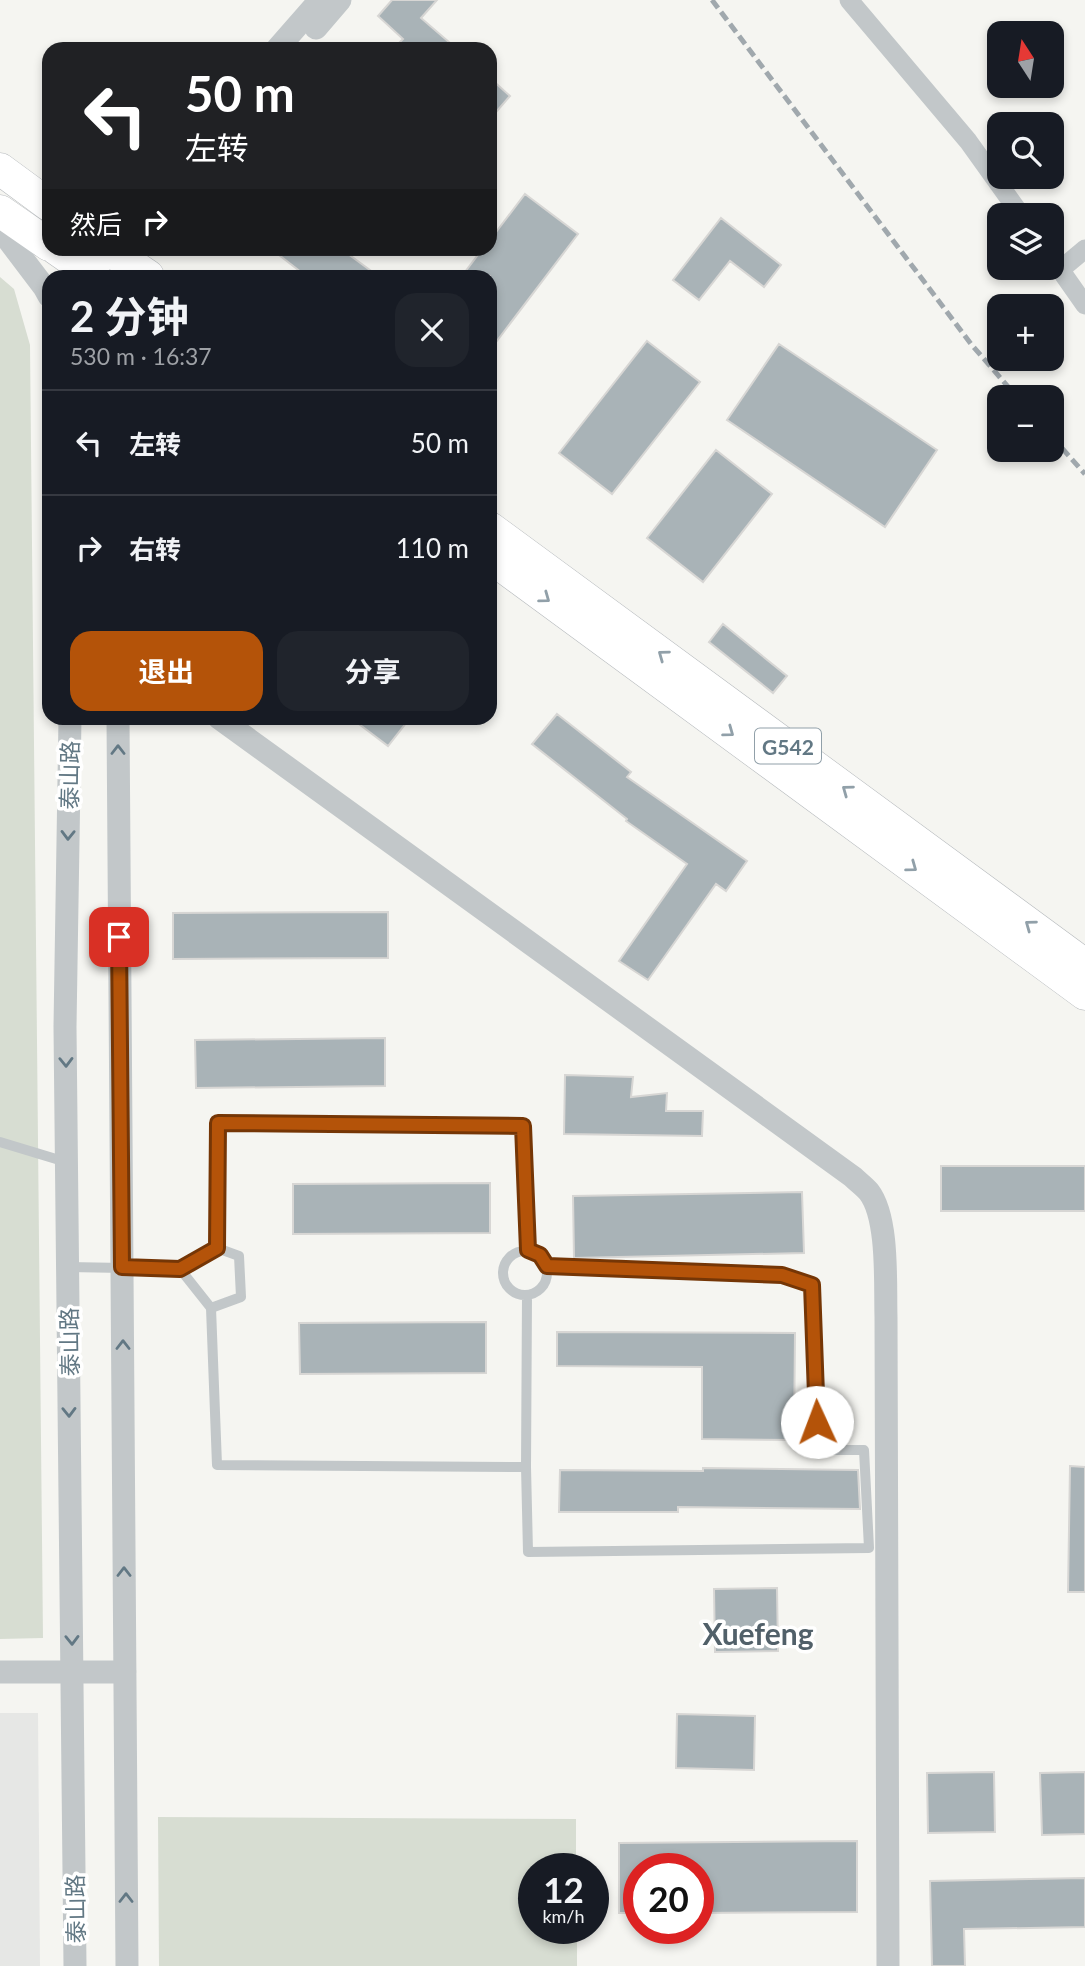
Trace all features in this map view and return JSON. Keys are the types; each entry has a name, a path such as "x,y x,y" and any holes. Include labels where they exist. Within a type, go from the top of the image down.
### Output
{"highway":[{"path":"1,169 42,200"},
{"path":"0,211 42,240"},
{"path":"65,256 85,270"},
{"path":"118,256 139,270"},
{"name":"G542","path":"497,533 1085,965"},
{"name":"G542","path":"497,562 1085,994"}],"street":[{"path":"283,42 320,0"},
{"path":"303,42 340,0"},
{"path":"849,0 968,141 1012,203"},
{"path":"0,229 10,247 42,287"},
{"path":"1064,260 1085,249"},
{"path":"100,270 115,256"},
{"path":"1064,275 1085,305"},
{"name":"泰山路","path":"70,725 65,1027 75,1966"},
{"path":"118,725 127,1966"},
{"path":"229,725 853,1177 870,1193 879,1216 884,1242 886,1317 888,1966"},
{"path":"0,1672 125,1672"}],"lane":[{"path":"217,1248 218,1123 523,1126 528,1250"},
{"path":"0,1142 67,1162"},
{"path":"68,1267 180,1269 217,1248 239,1256 241,1297 211,1308"},
{"path":"528,1250 540,1255 547,1266 547,1280 540,1291 527,1296 512,1292 503,1280 503,1265 513,1253 528,1250"},
{"path":"527,1296 528,1552 869,1548 864,1450 818,1450 812,1285 782,1275 547,1266"},
{"path":"180,1269 211,1308 217,1465 526,1467"}],"shaded area":[{"path":"0,277 14,289 30,345 43,1638 0,1639"},
{"path":"0,1713 38,1713 40,1966 0,1966"},
{"path":"158,1817 576,1819 576,1853 518,1853 518,1944 577,1944 577,1966 159,1966"}],"building":[{"path":"392,0 437,0 421,18 449,42 400,42 403,39 378,16"},
{"path":"497,84 510,96 497,111"},
{"path":"525,194 578,234 497,341 497,270 466,270 477,256 497,256 497,231"},
{"path":"721,218 781,265 764,287 730,261 699,300 673,280"},
{"path":"280,256 351,256 370,270 298,270"},
{"path":"647,341 700,382 612,494 559,453"},
{"path":"779,344 937,450 885,527 727,420"},
{"path":"716,450 772,494 703,582 647,538"},
{"path":"723,624 787,676 773,693 709,642"},
{"path":"557,714 631,772 627,777 747,861 726,891 716,884 648,980 619,961 687,864 626,821 627,819 532,744"},
{"path":"360,725 404,725 388,746"},
{"path":"388,912 388,958 173,959 173,913"},
{"path":"385,1038 385,1086 196,1088 195,1040"},
{"path":"565,1075 633,1077 631,1097 667,1093 666,1111 703,1111 702,1136 564,1134"},
{"path":"941,1166 1085,1166 1085,1211 941,1211"},
{"path":"490,1183 490,1233 293,1234 293,1184"},
{"path":"802,1192 804,1253 574,1258 573,1196"},
{"path":"486,1322 486,1373 300,1374 299,1323"},
{"path":"557,1332 795,1333 794,1440 702,1439 702,1367 557,1366"},
{"path":"1070,1466 1085,1467 1085,1592 1068,1592"},
{"path":"703,1468 858,1470 860,1509 678,1507 678,1512 559,1512 560,1470 703,1471"},
{"path":"777,1588 778,1651 715,1652 714,1589"},
{"path":"677,1714 755,1716 754,1770 676,1768"},
{"path":"994,1772 995,1832 928,1833 927,1773"},
{"path":"1085,1772 1085,1834 1042,1835 1040,1773"},
{"path":"857,1841 857,1912 714,1913 714,1853 623,1853 623,1913 619,1913 619,1843"},
{"path":"1085,1878 1085,1927 964,1929 965,1966 932,1966 930,1881"}],"railway":[{"path":"712,0 971,344 1007,385"},
{"path":"1064,450 1085,474"}],"district":[{"name":"Xuefeng","path":"758,1633"}],"route":[{"path":"119,937 122,1267 180,1269 217,1248 218,1123 523,1126 528,1250 540,1255 547,1266 782,1275 812,1285 817,1422"}]}
